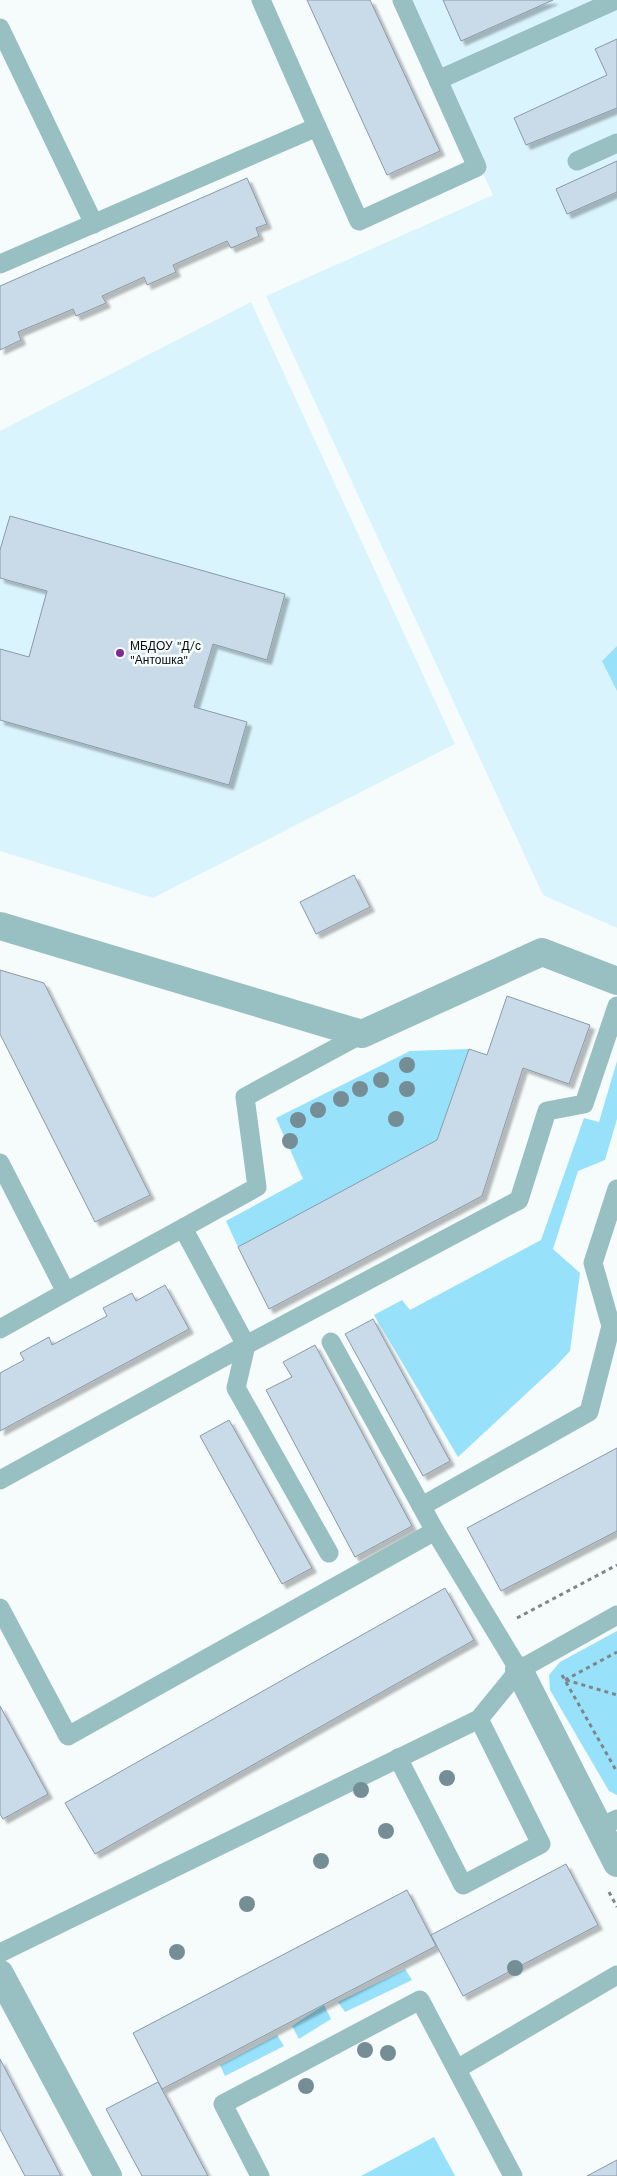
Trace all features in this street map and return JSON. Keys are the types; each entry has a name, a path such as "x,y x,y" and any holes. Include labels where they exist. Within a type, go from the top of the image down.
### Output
{"street":[{"path":"0,926 362,1034 542,952 617,981"},
{"path":"519,1670 608,1824 617,1863"},
{"path":"0,1974 108,2176"}],"lane":[{"path":"260,0 359,221 476,167 402,0"},
{"path":"438,80 616,0"},
{"path":"0,28 94,224"},
{"path":"0,264 317,127"},
{"path":"577,160 617,143"},
{"path":"0,1480 246,1345 519,1200 546,1111 584,1104 617,1006"},
{"path":"0,1329 257,1188 245,1097 362,1034"},
{"path":"0,1163 66,1292"},
{"path":"422,1506 589,1412 611,1326 593,1263 617,1189"},
{"path":"183,1228 246,1345 236,1388 329,1553"},
{"path":"332,1342 435,1531 519,1670"},
{"path":"0,1608 68,1736 435,1531"},
{"path":"0,1953 479,1719 519,1670 617,1615"},
{"path":"398,1758 463,1885 541,1844 479,1719"},
{"path":"457,2069 617,1975"},
{"path":"260,2176 223,2104 420,2000 514,2176"}],"path":[{"path":"510,1622 617,1565"},
{"path":"565,1680 617,1652"},
{"path":"550,1653 617,1772"},
{"path":"565,1680 617,1695"}],"shaded area":[{"path":"402,0 617,0 617,928 543,895 266,296 493,195"},
{"path":"251,302 455,744 153,898 0,851 0,431"},
{"path":"617,646 617,691 602,661"},
{"path":"469,1049 437,1140 238,1247 226,1221 303,1179 276,1118 410,1051"},
{"path":"617,1061 617,1119 605,1160 578,1171 553,1249 580,1273 570,1351 458,1457 374,1315 402,1300 410,1310 541,1240 584,1118 599,1122"},
{"path":"617,1631 617,1795 609,1791 550,1690 549,1675 560,1662"},
{"path":"405,1969 412,1980 345,2012 338,2002"},
{"path":"324,2005 331,2019 299,2039 292,2026"},
{"path":"277,2035 284,2046 225,2076 220,2065"},
{"path":"434,2137 455,2176 361,2176"}],"building":[{"path":"307,0 370,0 440,151 387,175"},
{"path":"443,0 553,0 461,41"},
{"path":"617,39 617,108 526,145 514,118 607,75 595,49"},
{"path":"617,161 617,192 567,214 556,189"},
{"path":"247,178 267,224 256,228 259,236 231,248 227,241 173,265 176,272 147,285 144,277 102,296 106,303 76,316 73,309 18,332 21,340 0,350 0,286"},
{"name":"МБДОУ \"Д/с \"Антошка\"","path":"10,516 285,594 267,660 213,644 194,707 247,722 229,785 0,720 0,649 29,657 47,591 0,578 0,550"},
{"path":"354,875 370,907 316,934 300,902"},
{"path":"0,970 44,983 150,1195 95,1222 0,1034"},
{"path":"507,996 590,1025 569,1084 523,1068 482,1196 269,1309 238,1247 437,1140 469,1049 487,1055"},
{"path":"165,1285 189,1329 0,1431 0,1373 24,1360 20,1353 49,1337 52,1345 107,1316 103,1308 132,1293 136,1301"},
{"path":"373,1319 450,1461 423,1476 345,1334"},
{"path":"315,1345 412,1526 355,1557 266,1390 292,1377 283,1362"},
{"path":"229,1420 312,1568 282,1584 200,1436"},
{"path":"617,1448 617,1531 501,1591 467,1528"},
{"path":"445,1588 474,1640 95,1854 65,1803"},
{"path":"0,1706 48,1794 3,1819 0,1814"},
{"path":"566,1864 598,1925 463,1996 431,1935"},
{"path":"407,1890 436,1946 162,2089 133,2033"},
{"path":"0,2059 61,2176 25,2176 0,2129"},
{"path":"158,2082 208,2176 142,2176 106,2109"},
{"path":"617,2160 617,2176 587,2176"}],"place":[{"name":"МБДОУ \"Д/с \"Антошка\"","path":"120,653"}]}
